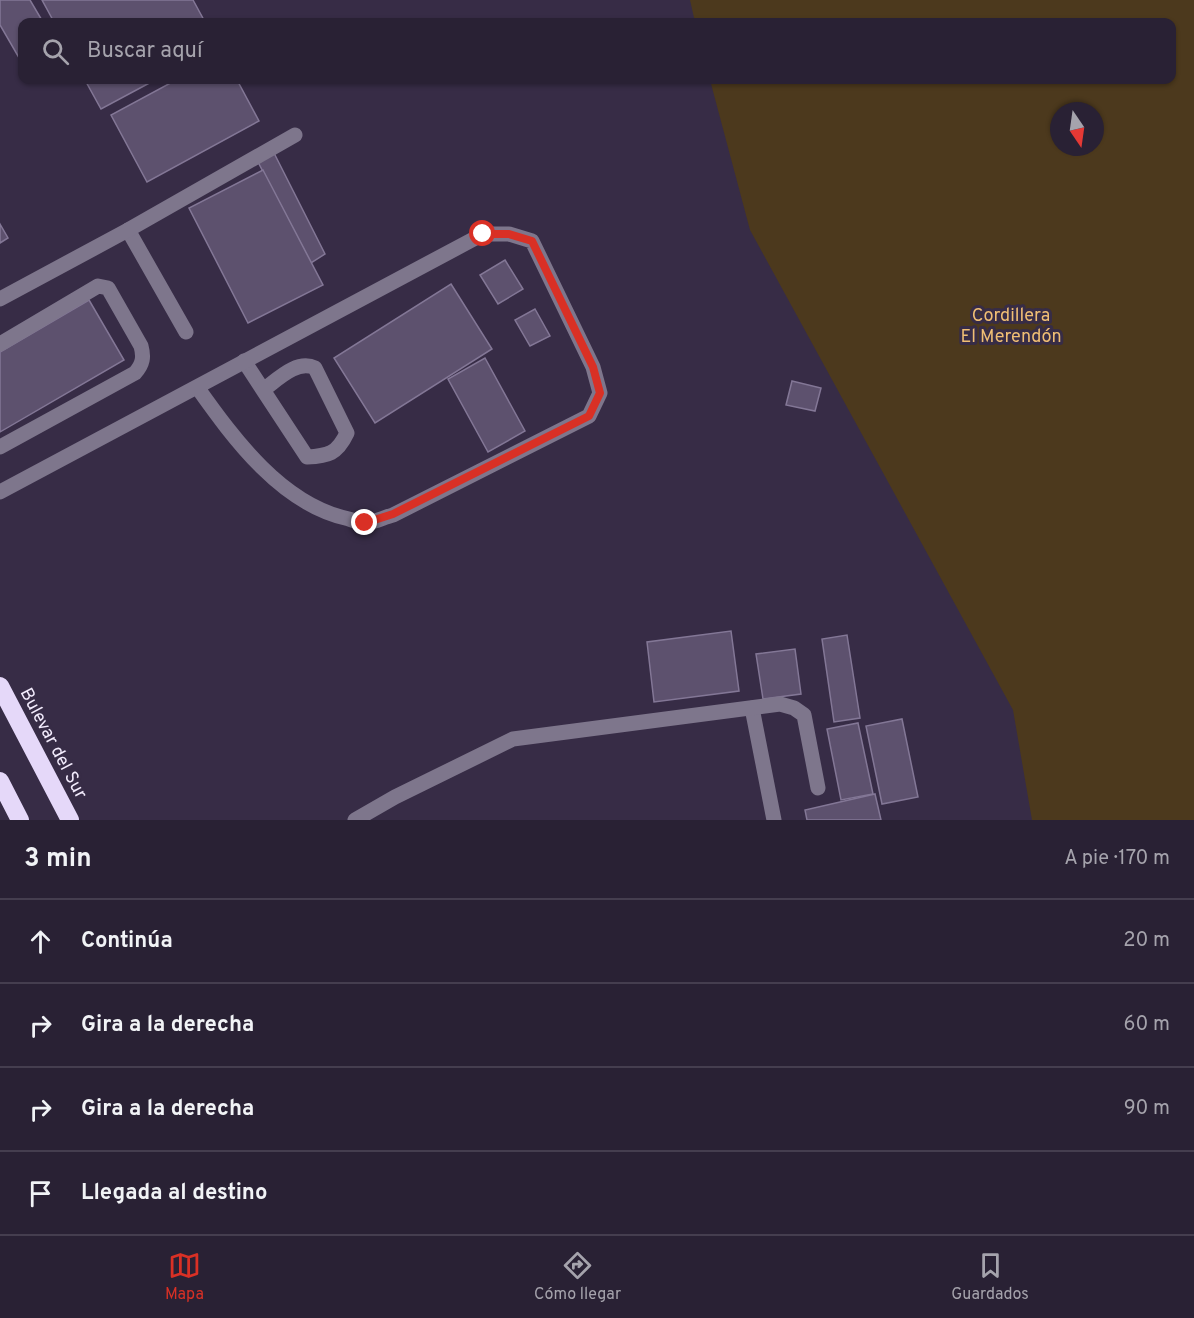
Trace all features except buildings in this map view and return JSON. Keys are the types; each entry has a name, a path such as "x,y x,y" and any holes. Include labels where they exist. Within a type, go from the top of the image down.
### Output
{"highway":[{"name":"Bulevar del Sur","path":"0,686 70,820"},
{"path":"0,782 20,820"}],"lane":[{"path":"0,299 128,230 295,135"},
{"path":"128,230 186,332"},
{"path":"0,492 483,234 509,234 532,241 593,367 600,393 589,416 393,514 365,523 335,517 302,501 271,477 219,418 197,387"},
{"path":"0,344 98,285 104,285 108,288 144,355 140,368 135,373 0,447"},
{"path":"244,361 263,390 307,457 327,456 342,445 347,433 315,368 308,365 296,367 263,390"},
{"path":"355,820 395,797 513,738 780,704 794,708 804,715 818,788"},
{"path":"752,708 774,820"}],"green space":[{"name":"Cordillera El Merendón","path":"690,0 1194,0 1194,820 1032,820 1013,710 750,230 711,84 1176,84 1176,18 694,18"}],"route":[{"path":"365,523 393,514 589,416 600,393 593,367 532,241 509,234 483,234"}]}
